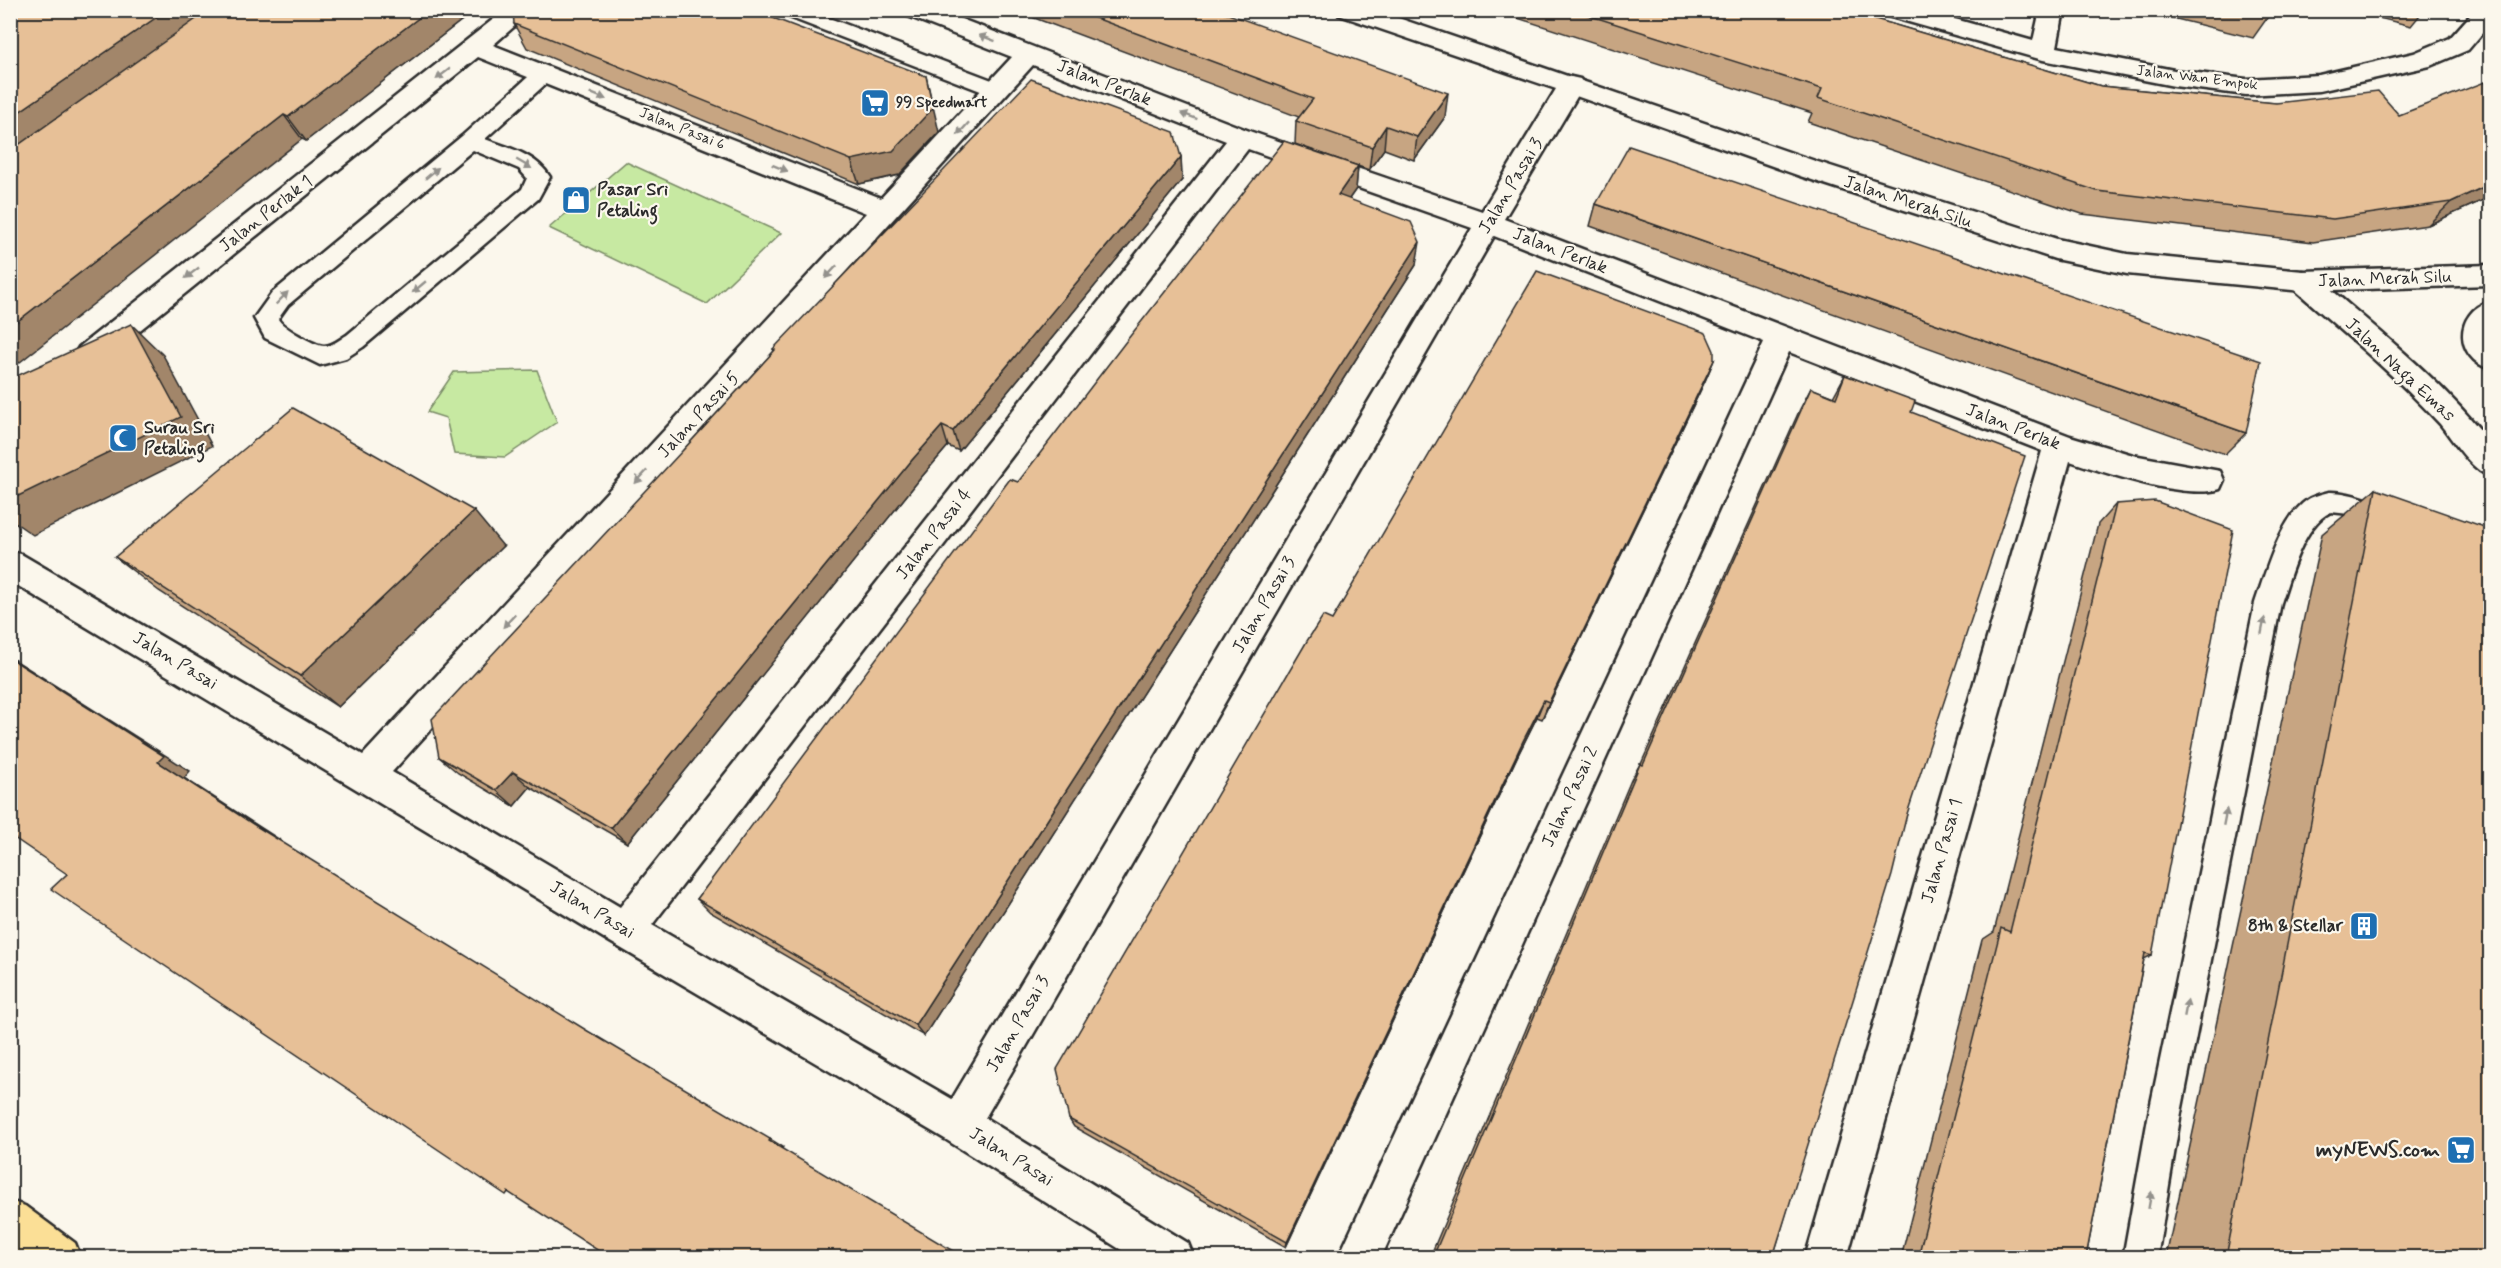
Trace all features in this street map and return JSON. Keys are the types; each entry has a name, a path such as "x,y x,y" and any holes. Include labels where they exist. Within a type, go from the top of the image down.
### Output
{"highway":[{"path":"10,1221 60,1257"}],"street":[{"name":"Jalan Perlak 1","path":"66,373 521,10"},
{"name":"Jalan Perlak","path":"914,10 1243,138 1488,223 2059,446 2124,467 2174,478 2209,480"},
{"name":"Jalan Merah Silu","path":"1348,10 1809,169 2055,249 2127,264 2303,281 2490,275"},
{"name":"Jalan Wan Empok","path":"1893,10 2043,52 2174,78 2246,87 2319,83 2421,60 2459,44 2489,10"},
{"path":"2043,52 2052,10"},
{"name":"Jalan Pasai 6","path":"476,47 887,211"},
{"name":"Jalan Pasai 5","path":"367,775 1029,54"},
{"name":"Jalan Pasai 3","path":"959,1125 1488,223 1571,86"},
{"name":"Jalan Pasai 4","path":"625,930 1243,138"},
{"name":"Jalan Naga Emas","path":"2303,281 2414,380 2471,438 2490,464"},
{"path":"2490,312 2478,325 2477,341 2490,358"},
{"name":"Jalan Pasai 2","path":"1359,1257 1780,336"},
{"name":"Jalan Pasai 1","path":"1826,1257 2059,446"},
{"name":"Jalan Pasai","path":"10,564 625,930 959,1125 1173,1257"}],"lane":[{"path":"788,10 998,90"},
{"path":"470,141 527,164 539,177 530,194 355,341 338,352 320,356 273,332 266,318 280,299 470,141 544,74"},
{"path":"2140,1257 2164,1118 2268,603 2295,532 2314,508 2329,502 2347,504 2413,530"}],"green space":[{"path":"626,162 781,233 707,304 549,228"},
{"path":"537,370 557,422 505,457 454,454 446,418 427,412 454,372"}],"building":[{"path":"10,10 167,10 10,118"},
{"path":"209,10 429,10 288,117 284,115 10,327 10,151"},
{"path":"513,10 752,10 926,76 933,108 893,151 851,160 514,24"},
{"path":"1074,10 1217,10 1448,93 1417,137 1386,126 1372,147 1296,121 1313,99"},
{"path":"1572,10 1845,10 2101,86 2276,103 2378,91 2399,115 2490,80 2490,184 2451,202 2333,219 2097,191 1818,98 1822,89"},
{"path":"2254,10 2271,10 2270,14"},
{"path":"1031,79 1174,132 1181,157 953,431 942,426 912,460 611,828 513,772 496,790 439,757 432,719 684,449 775,350 773,349"},
{"path":"1284,141 1358,166 1338,195 1411,222 1420,242 915,1025 697,899 1010,479 1018,482"},
{"path":"1629,146 2261,361 2246,433 1596,204"},
{"path":"1537,271 1706,333 1714,351 1714,360 1549,702 1544,700 1523,741 1287,1242 1069,1119 1057,1069 1307,641 1323,616 1332,620"},
{"path":"131,324 181,417 10,500 10,379"},
{"path":"1845,375 1915,401 1911,412 2025,456 1907,814 1892,875 1773,1257 1433,1257 1640,764 1643,765 1811,388 1836,398"},
{"path":"293,408 474,511 300,676 115,557"},
{"name":"8th & Stellar","path":"2376,489 2490,529 2490,1257 2226,1257"},
{"path":"2155,501 2233,530 2152,955 2145,953 2086,1257 1918,1257 2001,928 2010,932 2116,504"},
{"path":"10,658 164,756 158,762 256,826 586,1030 963,1257 608,1257 508,1192 506,1195 51,889 67,874 10,835"}],"place":[{"name":"99 Speedmart","path":"875,103"},
{"name":"Pasar Sri Petaling","path":"576,200"},
{"name":"Surau Sri Petaling","path":"123,438"},
{"name":"8th & Stellar","path":"2364,926"},
{"name":"myNEWS.com","path":"2461,1150"}]}
